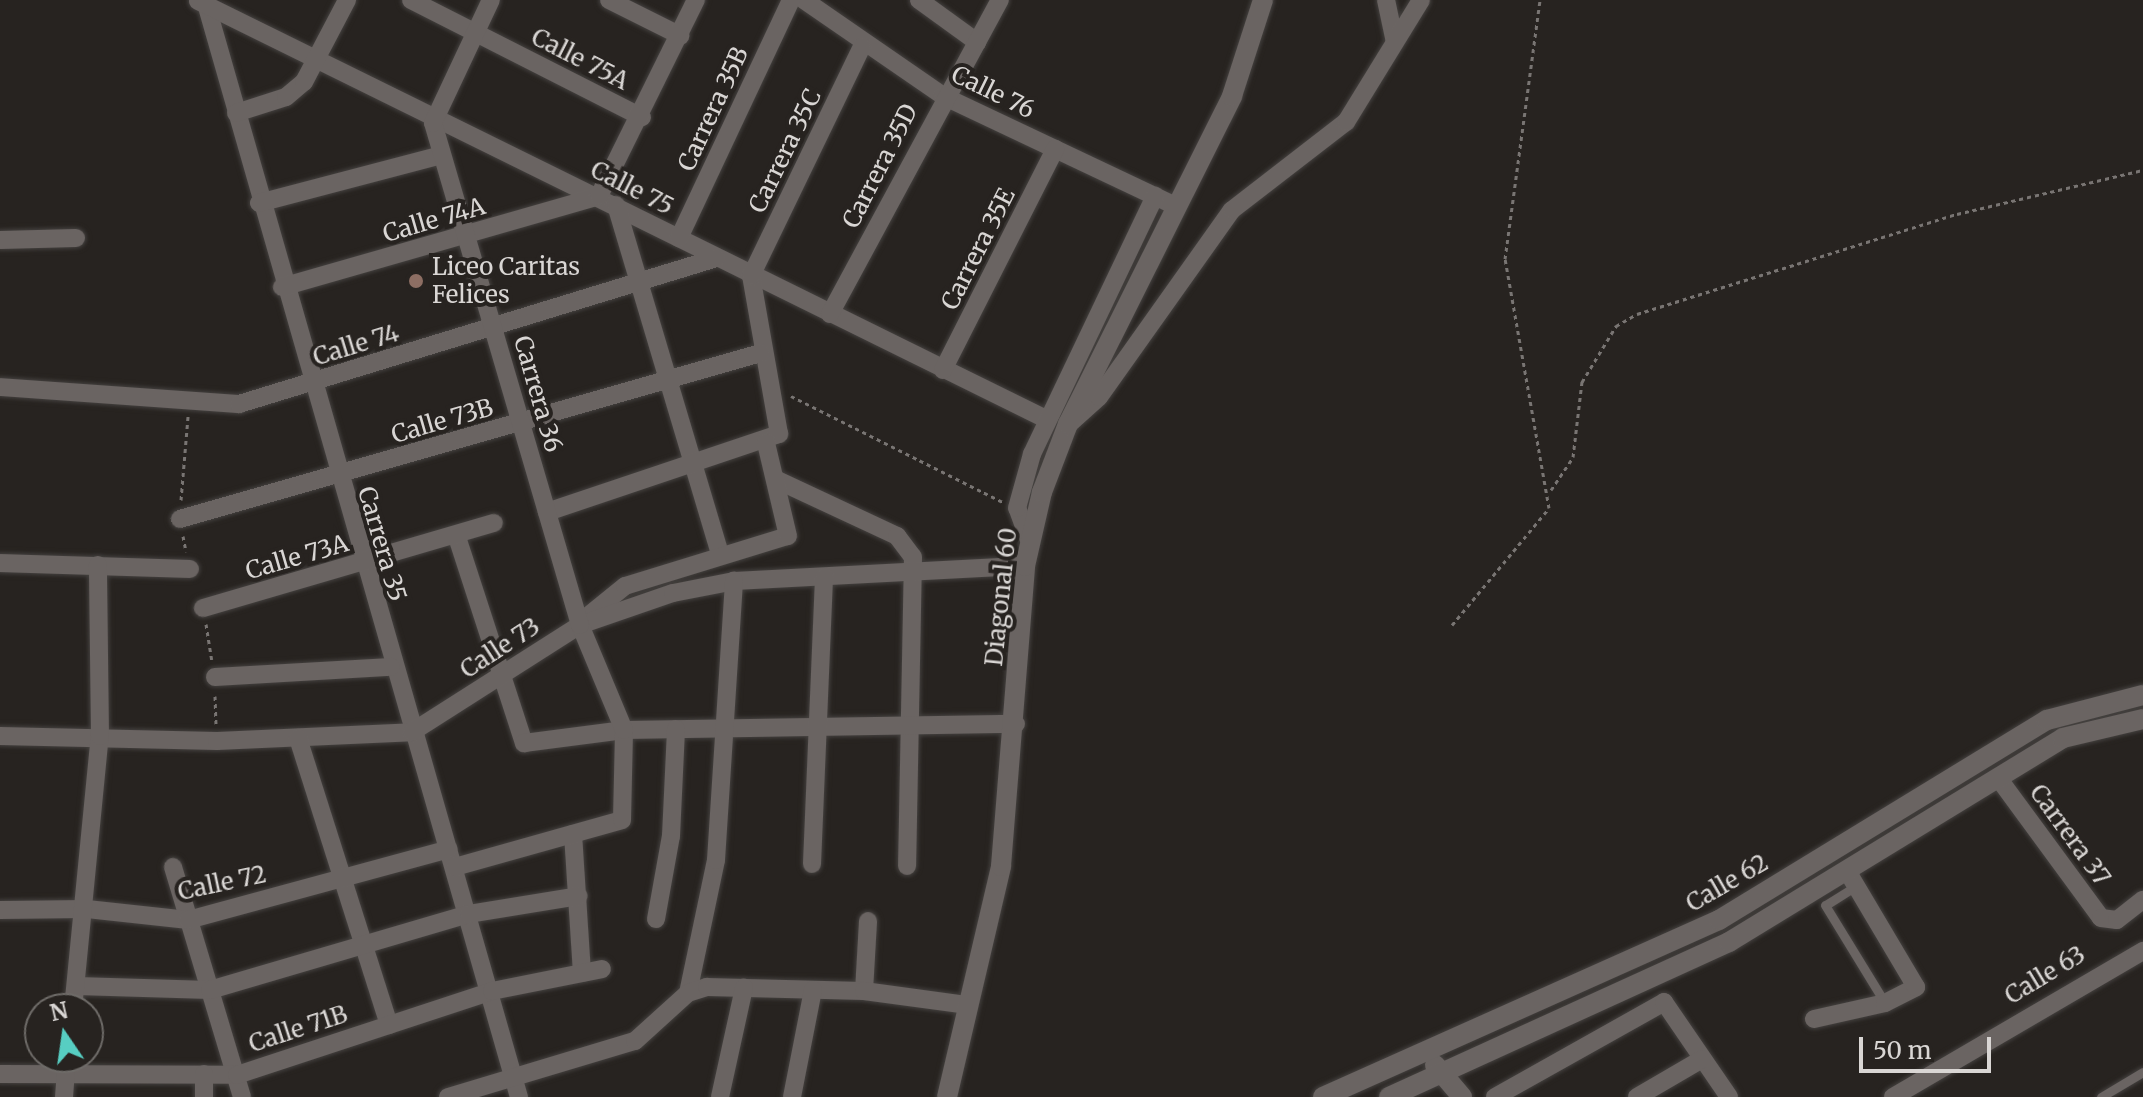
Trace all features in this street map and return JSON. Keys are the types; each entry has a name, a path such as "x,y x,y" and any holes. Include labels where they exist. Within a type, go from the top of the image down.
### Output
{"main road":[{"name":"Diagonal 60","path":"947,1097 1001,866 1016,724 1025,566 1030,543 1068,424 1164,201 1232,96 1263,0"},
{"name":"Calle 62","path":"1323,1097 1719,920 2047,720 2143,695"},
{"path":"1389,1097 1676,969 1852,878 2063,738 2143,719"},
{"path":"1427,1051 1441,1075 1462,1097"}],"street":[{"path":"236,113 286,97 318,65 347,0"},
{"name":"Calle 75A","path":"411,0 642,117"},
{"path":"433,123 491,0"},
{"path":"609,0 681,36"},
{"path":"599,196 642,117 696,0"},
{"name":"Carrera 35B","path":"679,238 791,0"},
{"name":"Calle 76","path":"804,0 862,46 943,96 1164,201"},
{"path":"919,0 977,42"},
{"name":"Carrera 35D","path":"830,314 943,96 1000,0"},
{"path":"1386,0 1394,39"},
{"path":"1068,424 1099,397 1232,210 1346,122 1394,39 1421,0"},
{"name":"Calle 75","path":"201,1 433,123 599,196 751,276 1046,419"},
{"name":"Carrera 35","path":"201,1 236,113 310,385 365,563 391,667 492,991 519,1097"},
{"name":"Carrera 35C","path":"751,276 862,46"},
{"name":"Carrera 36","path":"433,123 580,625 624,730"},
{"name":"Carrera 35E","path":"943,370 1055,149"},
{"path":"259,203 442,155"},
{"name":"Calle 74A","path":"282,287 465,237 599,196"},
{"path":"1030,543 1017,508 1046,419 1164,201"},
{"path":"616,205 720,553"},
{"path":"0,240 76,238"},
{"name":"Calle 74","path":"0,387 130,391 213,405 310,385 638,285 716,258"},
{"path":"580,625 625,586 720,553 788,536 775,479 767,384 751,276"},
{"name":"Calle 73B","path":"180,519 761,353"},
{"path":"547,512 770,441"},
{"path":"775,479 897,536 916,573 914,725 907,866"},
{"name":"Calle 73A","path":"203,608 457,537 494,523"},
{"path":"457,537 500,678 524,743 624,730 1016,724"},
{"path":"0,563 190,569"},
{"path":"76,993 87,909 100,736 98,565"},
{"name":"Calle 73","path":"0,736 298,738 412,732 580,625 734,581 1025,566"},
{"path":"812,864 824,577"},
{"path":"448,1097 635,1041 688,993 716,860 734,581"},
{"path":"215,677 391,667"},
{"path":"656,919 671,836 676,729"},
{"name":"Calle 72","path":"0,910 87,909 188,920 342,878 573,834 622,820 624,730"},
{"path":"298,738 389,1025"},
{"name":"Carrera 37","path":"1999,779 2101,918 2117,920 2143,900"},
{"path":"573,834 582,973"},
{"path":"173,867 242,1097"},
{"path":"1814,1019 1885,1003 1912,990 1916,978 1852,878"},
{"path":"77,986 210,990 469,914 579,896"},
{"path":"864,991 868,921"},
{"name":"Calle 63","path":"1893,1097 2143,951"},
{"name":"Calle 71B","path":"104,1067 237,1075 492,991 602,969"},
{"path":"688,993 744,988 864,991 968,1005"},
{"path":"720,1097 744,988"},
{"path":"792,1097 813,990"},
{"path":"1495,1097 1664,1002 1729,1097"},
{"path":"1639,1096 1702,1059"},
{"name":"Calle 71B","path":"0,1074 24,1071"},
{"path":"64,1097 66,1073"},
{"path":"204,1074 204,1097"}],"lane":[{"path":"1852,878 1825,905 1885,1003"},
{"path":"2101,1097 2143,1072"}],"path":[{"path":"1540,0 1505,259 1551,490"},
{"path":"1452,625 1542,521 1551,490 1573,457 1582,382 1616,326 1637,314 1957,214 2143,170"},
{"path":"767,384 1017,508"}],"place":[{"name":"Liceo Caritas Felices","path":"416,281"}]}
